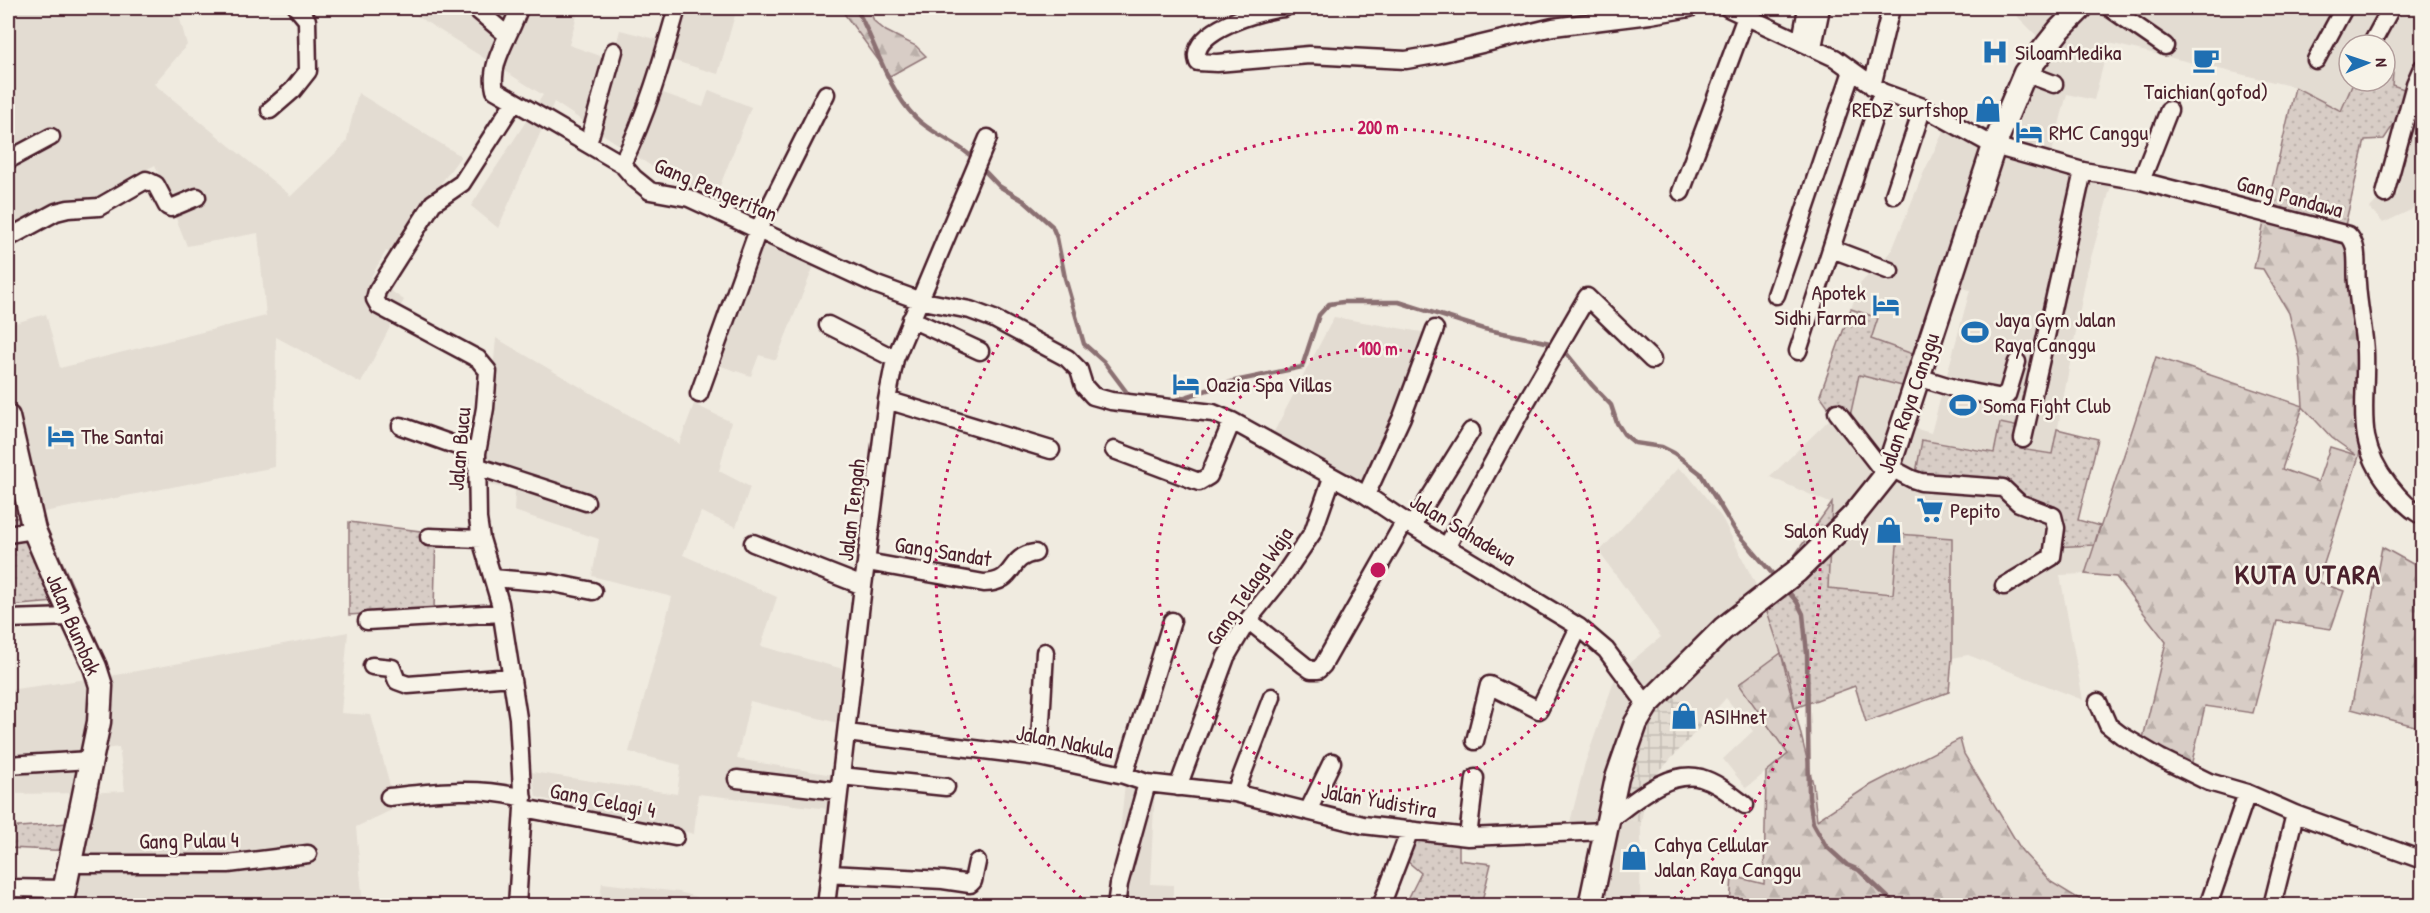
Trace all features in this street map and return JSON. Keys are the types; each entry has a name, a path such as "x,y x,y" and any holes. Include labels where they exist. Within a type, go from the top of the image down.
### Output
{"main road":[{"name":"Jalan Raya Canggu","path":"1590,906 1606,826 1626,752 1636,723 1647,705 1723,629 1805,564 1854,515 1888,471 1994,146 2025,73 2059,30 2080,8"},
{"name":"Jalan Bumbak","path":"8,417 34,530 95,667 100,686 99,722 62,897"}],"street":[{"path":"270,110 293,90 308,71 307,20 297,8"},
{"path":"475,8 507,35"},
{"name":"Gang Pengeritan","path":"519,8 497,66 495,90 622,164 634,178 651,191 689,198 828,263 918,300"},
{"path":"622,164 632,145 658,72 677,8"},
{"path":"1284,8 1261,11 1212,33 1198,49 1198,62 1309,55 1406,60 1553,27 1690,8"},
{"name":"Gang Pandawa","path":"1728,8 1747,14 1835,58 1877,89 1923,107 1994,146 2083,171 2141,181 2343,232 2352,239 2355,246 2365,352 2364,415 2369,452 2379,471 2397,495 2409,508 2422,516"},
{"path":"1807,8 1807,44"},
{"path":"1807,44 1821,8"},
{"path":"1798,351 1832,249 1877,89 1891,8"},
{"path":"2110,8 2165,46"},
{"path":"2316,60 2344,8"},
{"path":"2377,33 2391,8"},
{"path":"1681,192 1747,14"},
{"path":"588,144 614,51"},
{"path":"2385,194 2415,84 2422,68"},
{"path":"1776,295 1852,71"},
{"path":"2025,73 2054,84"},
{"path":"699,394 758,230 826,94"},
{"name":"Jalan Bucu","path":"514,102 462,183 433,203 377,291 375,299 379,306 484,364 488,371 476,459 481,539 502,614 520,737 523,803 517,906"},
{"path":"1894,195 1923,107"},
{"path":"2141,181 2169,110"},
{"path":"8,160 51,137"},
{"name":"Jalan Tengah","path":"826,906 863,586 887,400 895,359 988,138"},
{"path":"2023,439 2083,171"},
{"path":"8,238 56,212 99,207 146,180 156,185 171,208 197,197"},
{"path":"1832,249 1890,270"},
{"path":"1447,546 1587,297 1652,360"},
{"name":"Jalan Sahadewa","path":"918,300 970,310 994,319 1067,358 1079,370 1084,386 1093,396 1111,401 1204,411 1232,421 1366,495 1409,524 1579,627 1606,650 1647,705"},
{"path":"911,319 980,351"},
{"path":"828,325 895,359"},
{"path":"1366,495 1402,417 1435,329"},
{"path":"1918,377 1960,390 2003,398 2007,395 2017,362"},
{"path":"887,400 1051,450"},
{"path":"1837,412 1888,471 1921,482 2003,488 2019,504 2053,516 2055,528 2052,557 2004,586"},
{"path":"1114,450 1199,482 1209,476 1232,421"},
{"path":"401,426 476,459 586,502"},
{"path":"1248,620 1311,670 1318,670 1409,524 1471,431"},
{"name":"Gang Telaga Waja","path":"1178,787 1226,657 1248,620 1281,579 1313,532 1332,478"},
{"path":"8,534 34,530"},
{"path":"429,537 481,539"},
{"path":"753,543 863,586"},
{"name":"Gang Sandat","path":"867,562 984,584 997,583 1004,579 1020,558 1035,554"},
{"path":"493,578 553,583 593,591"},
{"path":"367,621 502,614"},
{"path":"8,619 71,616"},
{"path":"1124,775 1172,621"},
{"path":"1475,741 1489,685 1539,710 1579,627"},
{"path":"1039,758 1045,652"},
{"path":"372,666 392,668 398,681 408,685 512,677"},
{"path":"1235,793 1272,697"},
{"path":"2098,702 2108,725 2121,735 2160,758 2209,782 2247,793 2295,814 2422,860"},
{"name":"Jalan Nakula","path":"847,733 1039,758 1124,775 1147,783"},
{"path":"8,765 90,760"},
{"path":"1308,811 1332,762"},
{"path":"1468,837 1475,778"},
{"path":"1606,826 1654,788 1680,778 1700,778 1717,785 1745,805"},
{"path":"737,779 946,787"},
{"path":"1116,906 1119,884 1147,783"},
{"name":"Jalan Yudistira","path":"1147,783 1235,793 1363,825 1468,837 1606,826"},
{"name":"Gang Celagi 4","path":"389,797 469,789 489,790 523,803 675,837"},
{"path":"2208,906 2247,793"},
{"path":"2272,906 2295,814"},
{"path":"1380,906 1410,830"},
{"name":"Gang Pulau 4","path":"70,864 228,864 308,854"},
{"path":"830,874 943,880 970,884 973,881 977,862"},
{"path":"8,888 62,897"}],"shaded area":[{"path":"8,8 177,8 187,45 154,84 291,196 346,143 358,93 461,156 395,256 386,251 371,277 404,300 361,383 276,337 275,467 8,519 8,325 46,314 60,368 266,316 258,233 187,246 155,165 8,244"},
{"path":"404,8 579,8 569,45 612,60 620,30 663,41 671,8 737,8 718,74 668,59 657,91 703,107 709,90 751,107 712,206 554,102 498,228 471,206 543,95"},
{"path":"2017,8 2422,8 2422,197 2411,210 2383,223 2370,208 2381,196 2397,196 2411,125 2416,114 2397,91 2397,33 2337,33 2337,93 2349,93 2341,112 2295,87 2109,43 2094,100 2067,94 2048,168 2112,182 2087,272 2053,454 2020,448 2000,424 1994,453 1922,440 1961,479 1992,478 2009,495 2056,506 2052,547 2094,545 2085,574 2060,575 2083,700 1968,655 1952,658 1951,538 1898,534 1893,594 1827,588 1832,504 1770,477 1834,415 1849,421 1859,375 1914,389 1902,425 1931,433 1970,290 1942,282 1921,357 1871,339 1878,318 1851,309 1859,285 1892,250 1923,174 1948,122 1987,150 2048,47 2013,12"},
{"path":"754,234 816,261 776,360 759,355 751,376 709,362"},
{"path":"1334,317 1427,333 1416,373 1355,493 1265,449"},
{"path":"496,338 679,444 694,404 731,422 719,471 750,487 736,527 701,512 683,555 777,597 761,646 843,669 842,724 750,701 737,759 839,776 838,810 698,794 694,834 536,797 532,772 677,794 681,765 629,752 672,597 592,576 599,539 514,511 515,490 483,484"},
{"path":"1678,468 1688,475 1722,518 1763,599 1781,653 1740,684 1789,754 1746,788 1723,759 1753,731 1726,698 1701,726 1660,677 1599,813 1641,822 1640,905 1584,905 1595,837 1566,838 1585,763 1617,673 1661,637 1599,552"},
{"path":"348,632 341,713 371,715 396,808 356,827 363,905 60,905 85,793 8,794 8,690 110,676","holes":["119,747 125,791 85,793 96,750"]},
{"path":"1660,677 1701,726 1648,784 1641,822 1599,813"},
{"path":"1125,782 1155,787 1150,884 1173,885 1173,905 1113,906"},
{"path":"602,883 679,892 697,897 697,905 599,905"}],"green space":[{"path":"840,8 869,8 874,21 886,31 916,46 926,56 890,76"},
{"path":"2295,87 2341,111 2349,93 2397,93 2397,87 2407,90 2402,112 2384,139 2365,140 2343,234 2265,218"},
{"path":"2265,218 2355,237 2366,400 2359,456 2318,582 2344,591 2331,629 2277,621 2253,713 2205,706 2188,779 2140,751 2166,642 2116,577 2085,574 2156,357 2303,406 2300,358 2289,313 2263,269 2254,268","holes":["2303,407 2332,438 2356,455 2330,447 2318,482 2282,469"]},
{"path":"1851,309 1878,318 1871,339 1921,357 1914,389 1859,375 1849,421 1834,415 1820,395"},
{"path":"2000,423 2024,428 2020,449 2052,454 2057,429 2098,439 2078,520 2100,526 2094,545 2052,547 2055,506 2009,495 1992,478 1945,478 1916,473 1922,440 1994,453"},
{"path":"1832,503 1828,588 1893,594 1898,534 1952,538 1952,658 1949,692 1866,722 1855,686 1795,708 1789,677 1763,599"},
{"path":"41,514 79,600 8,606 8,519"},
{"path":"349,522 436,533 434,609 349,615"},
{"path":"2382,547 2422,569 2422,728 2351,709"},
{"path":"1781,653 1813,784 1817,820 1867,787 1960,739 1964,754 2022,851 2051,882 2089,905 1730,905 1732,876 1764,884 1766,772 1788,754 1739,684"},
{"path":"80,822 73,851 8,848 8,828"},
{"path":"1408,830 1459,843 1459,860 1491,864 1481,905 1405,905 1421,873 1400,855"}],"waterway":[{"path":"856,8 889,79 905,105 921,123 961,148 975,160"},
{"path":"980,166 999,186 1024,201 1052,226 1084,344 1104,362 1131,398"},
{"path":"1170,402 1235,381 1302,367 1319,315 1329,304 1399,302 1484,329 1555,344"},
{"path":"1562,348 1611,405 1617,423 1624,434 1635,443 1662,447 1674,453 1700,473 1735,530 1776,578"},
{"path":"1786,589 1803,614 1807,654 1809,797 1813,823 1826,846 1847,865 1859,870 1897,906"}],"place":[{"name":"SiloamMedika","path":"1995,52"},
{"name":"Taichian(gofod)","path":"2206,60"},
{"name":"REDZ surfshop","path":"1988,109"},
{"name":"RMC Canggu","path":"2029,132"},
{"name":"Apotek Sidhi Farma","path":"1886,305"},
{"name":"Jaya Gym Jalan Raya Canggu","path":"1975,332"},
{"name":"Oazia Spa Villas","path":"1186,384"},
{"name":"Soma Fight Club","path":"1963,405"},
{"name":"The Santai","path":"61,436"},
{"name":"Pepito","path":"1930,510"},
{"name":"Salon Rudy","path":"1889,530"},
{"name":"ASIHnet","path":"1684,716"},
{"name":"Cahya Cellular Jalan Raya Canggu","path":"1634,857"}],"district":[{"name":"KUTA UTARA","path":"2308,574"}]}
